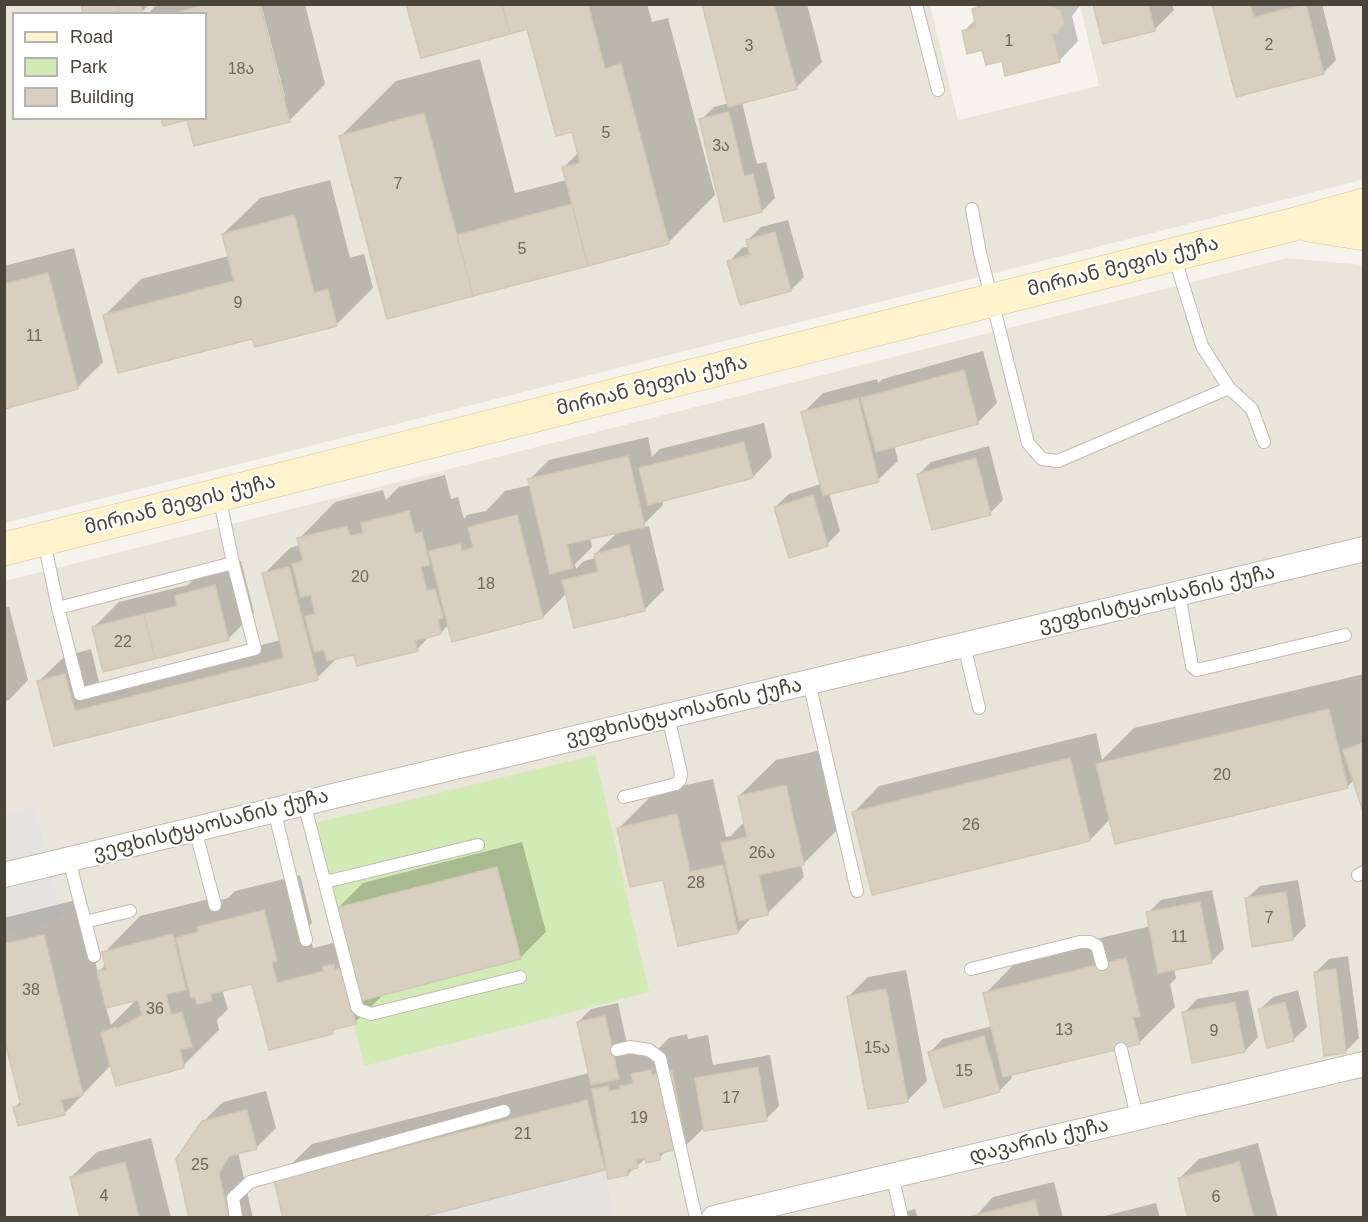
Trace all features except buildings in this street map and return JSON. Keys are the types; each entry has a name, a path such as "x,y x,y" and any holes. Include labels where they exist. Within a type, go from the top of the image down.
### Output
{"main road":[{"name":"მირიან მეფის ქუჩა","path":"4,549 1299,223 1363,213"}],"street":[{"name":"ვეფხისტყაოსანის ქუჩა","path":"4,875 1364,549"},
{"name":"დავარის ქუჩა","path":"714,1218 1364,1064"}],"lane":[{"path":"916,4 938,90"},
{"path":"972,208 980,253 1028,443 1042,459 1058,461 1228,388"},
{"path":"1174,254 1202,346 1228,388 1252,409 1264,442"},
{"path":"44,539 58,608 80,694 255,649 233,563 219,495"},
{"path":"58,608 233,563"},
{"path":"1179,594 1192,666 1197,670 1345,635"},
{"path":"964,645 979,708"},
{"path":"809,682 857,891"},
{"path":"624,797 676,784 680,780 681,773 669,716"},
{"path":"304,802 357,1007 360,1011 371,1014 520,977"},
{"path":"274,810 306,940"},
{"path":"195,829 215,905"},
{"path":"325,882 478,845"},
{"path":"69,860 94,956"},
{"path":"85,922 130,911"},
{"path":"971,969 1080,942 1090,942 1097,946 1102,964"},
{"path":"617,1050 630,1047 649,1050 660,1058 696,1218"},
{"path":"1121,1049 1137,1117"},
{"path":"236,1218 234,1198 250,1182 504,1110"},
{"path":"892,1175 902,1218"}],"shaded area":[{"path":"5,5 930,5 958,120 1099,86 1080,5 1363,5 1364,178 5,523"},
{"path":"1287,258 1363,265 1363,1217 5,1218 5,581"},
{"path":"34,806 63,917 5,932 5,814"},
{"path":"605,1170 614,1217 418,1218"}],"green space":[{"path":"595,755 649,992 364,1066 307,825"}]}
